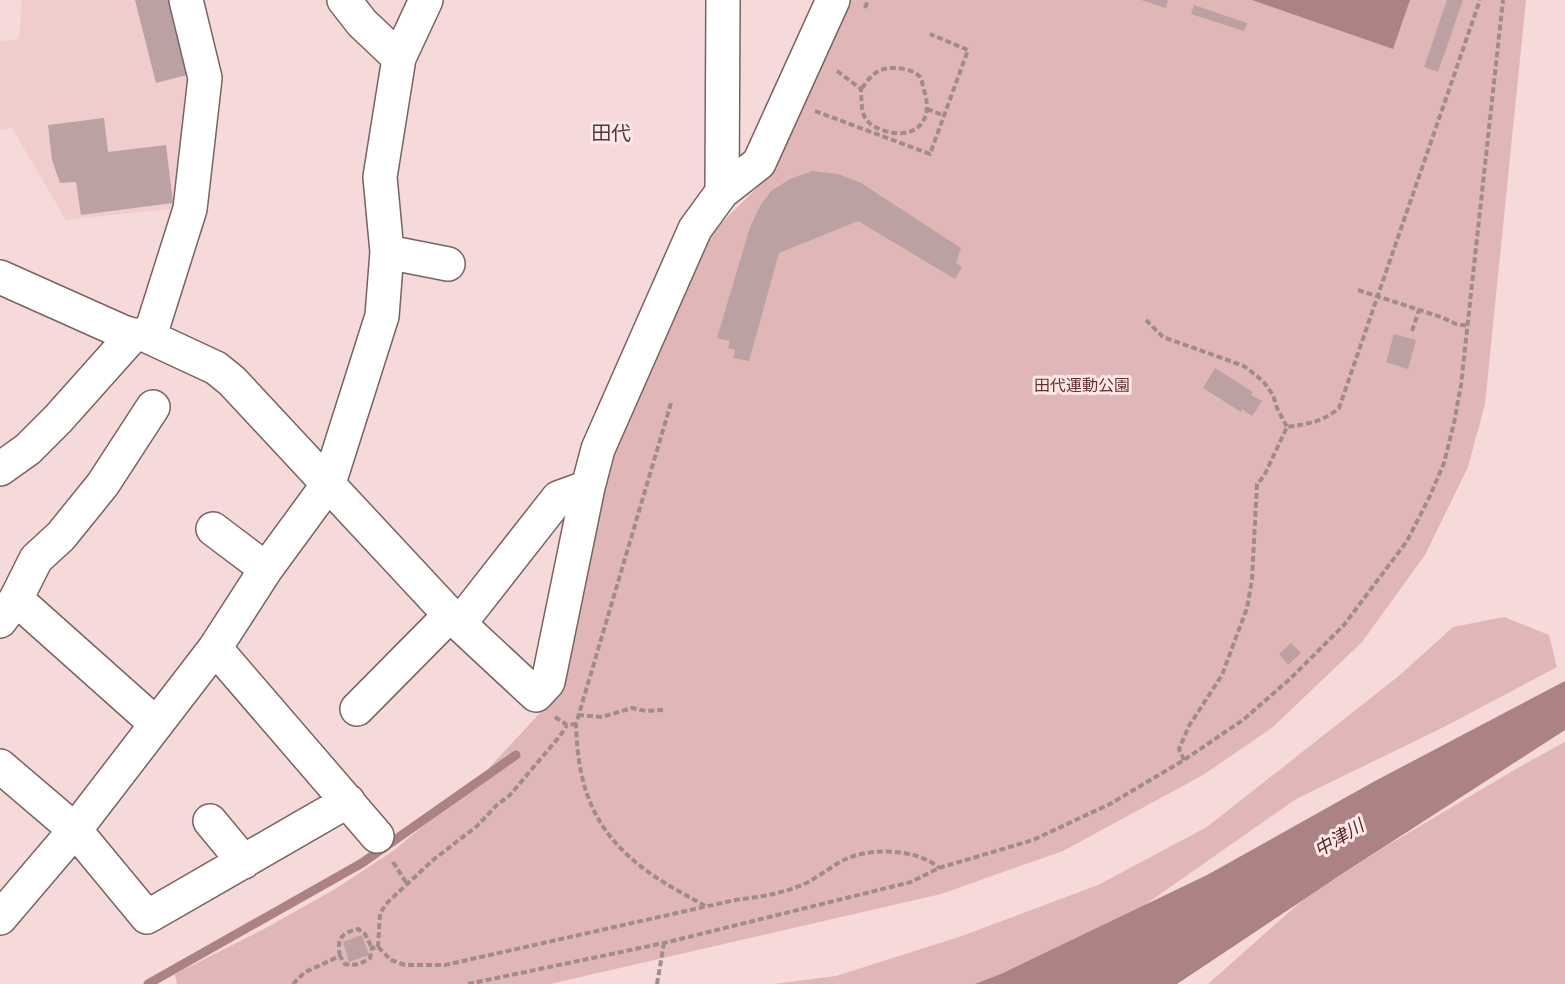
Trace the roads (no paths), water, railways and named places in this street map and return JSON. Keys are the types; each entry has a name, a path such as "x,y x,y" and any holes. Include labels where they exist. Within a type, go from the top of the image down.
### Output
{"street":[{"path":"0,469 36,442 139,335 153,326 190,209 205,78 186,0"},
{"path":"344,0 362,22 399,58"},
{"path":"0,918 75,830 155,723 215,648 266,569 329,483 382,316 387,252 380,177 399,58 426,0"},
{"path":"722,192 723,0"},
{"path":"0,277 216,368 232,381 455,619 536,695 548,682 588,487 598,449 695,229 722,192 759,163 833,0"},
{"path":"387,252 448,264"},
{"path":"153,407 103,484 61,536 36,560 8,610 155,723"},
{"path":"357,709 455,619 558,498 588,487"},
{"path":"213,529 266,569"},
{"path":"215,648 377,836"},
{"path":"0,766 75,830 147,917 348,801"},
{"path":"210,821 244,862"}],"water":[{"path":"1252,0 1410,0 1393,49"},
{"name":"中津川","path":"1565,681 1565,730 1177,984 975,984 1001,974 1207,875 1375,781"}],"waterway":[{"path":"148,984 362,863 516,755"}],"district":[{"name":"田代","path":"611,133"}],"park label":[{"name":"田代運動公園","path":"1082,385"}]}
